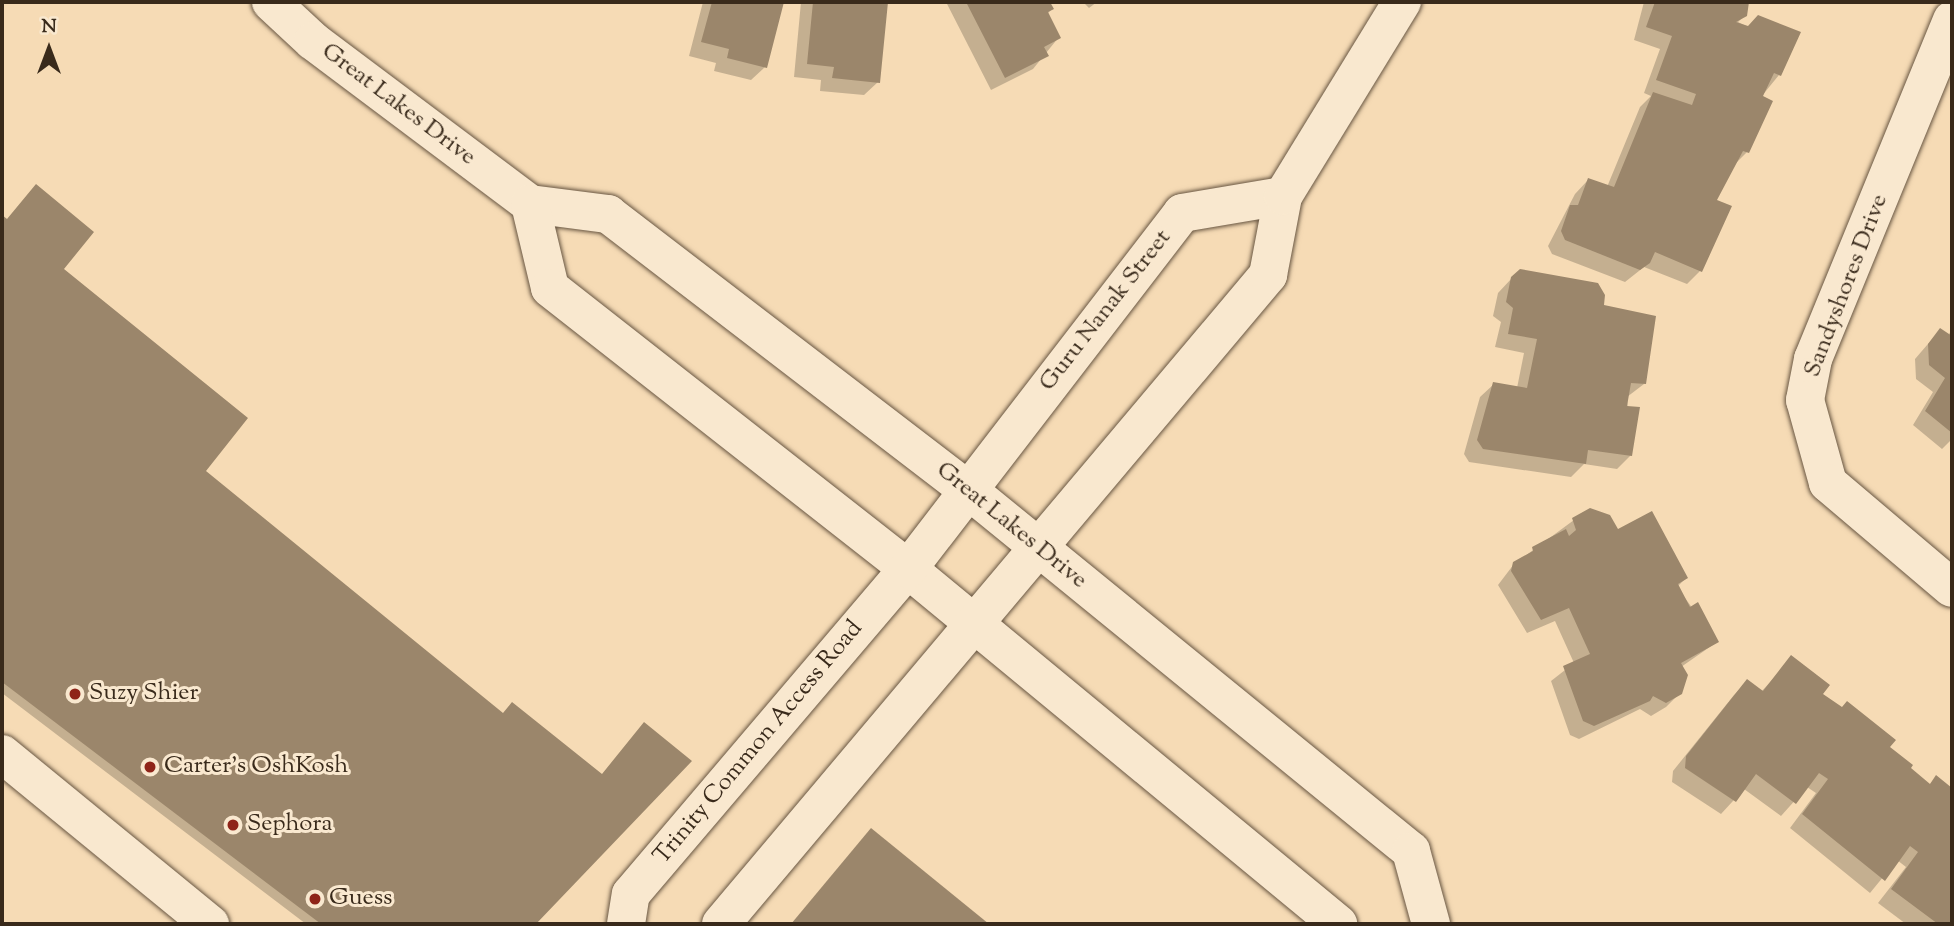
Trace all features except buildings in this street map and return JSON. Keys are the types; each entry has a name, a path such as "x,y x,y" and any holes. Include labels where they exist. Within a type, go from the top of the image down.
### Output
{"street":[{"name":"Great Lakes Drive","path":"271,2 313,41 530,204 608,214 967,489 1411,851 1427,924"},
{"path":"721,924 972,623 1041,550 1268,275 1283,196 1402,2"},
{"name":"Sandyshores Drive","path":"1952,20 1813,359 1805,400 1828,483 1952,588"},
{"name":"Guru Nanak Street","path":"908,569 1182,213 1283,196"},
{"path":"530,204 550,288 908,569 1338,924"},
{"name":"Trinity Common Access Road","path":"626,924 631,894 908,569"},
{"path":"2,754 210,924"}],"place":[{"name":"Suzy Shier","path":"75,694"},
{"name":"Carter's OshKosh","path":"150,767"},
{"name":"Sephora","path":"233,825"},
{"name":"Guess","path":"315,899"}]}
